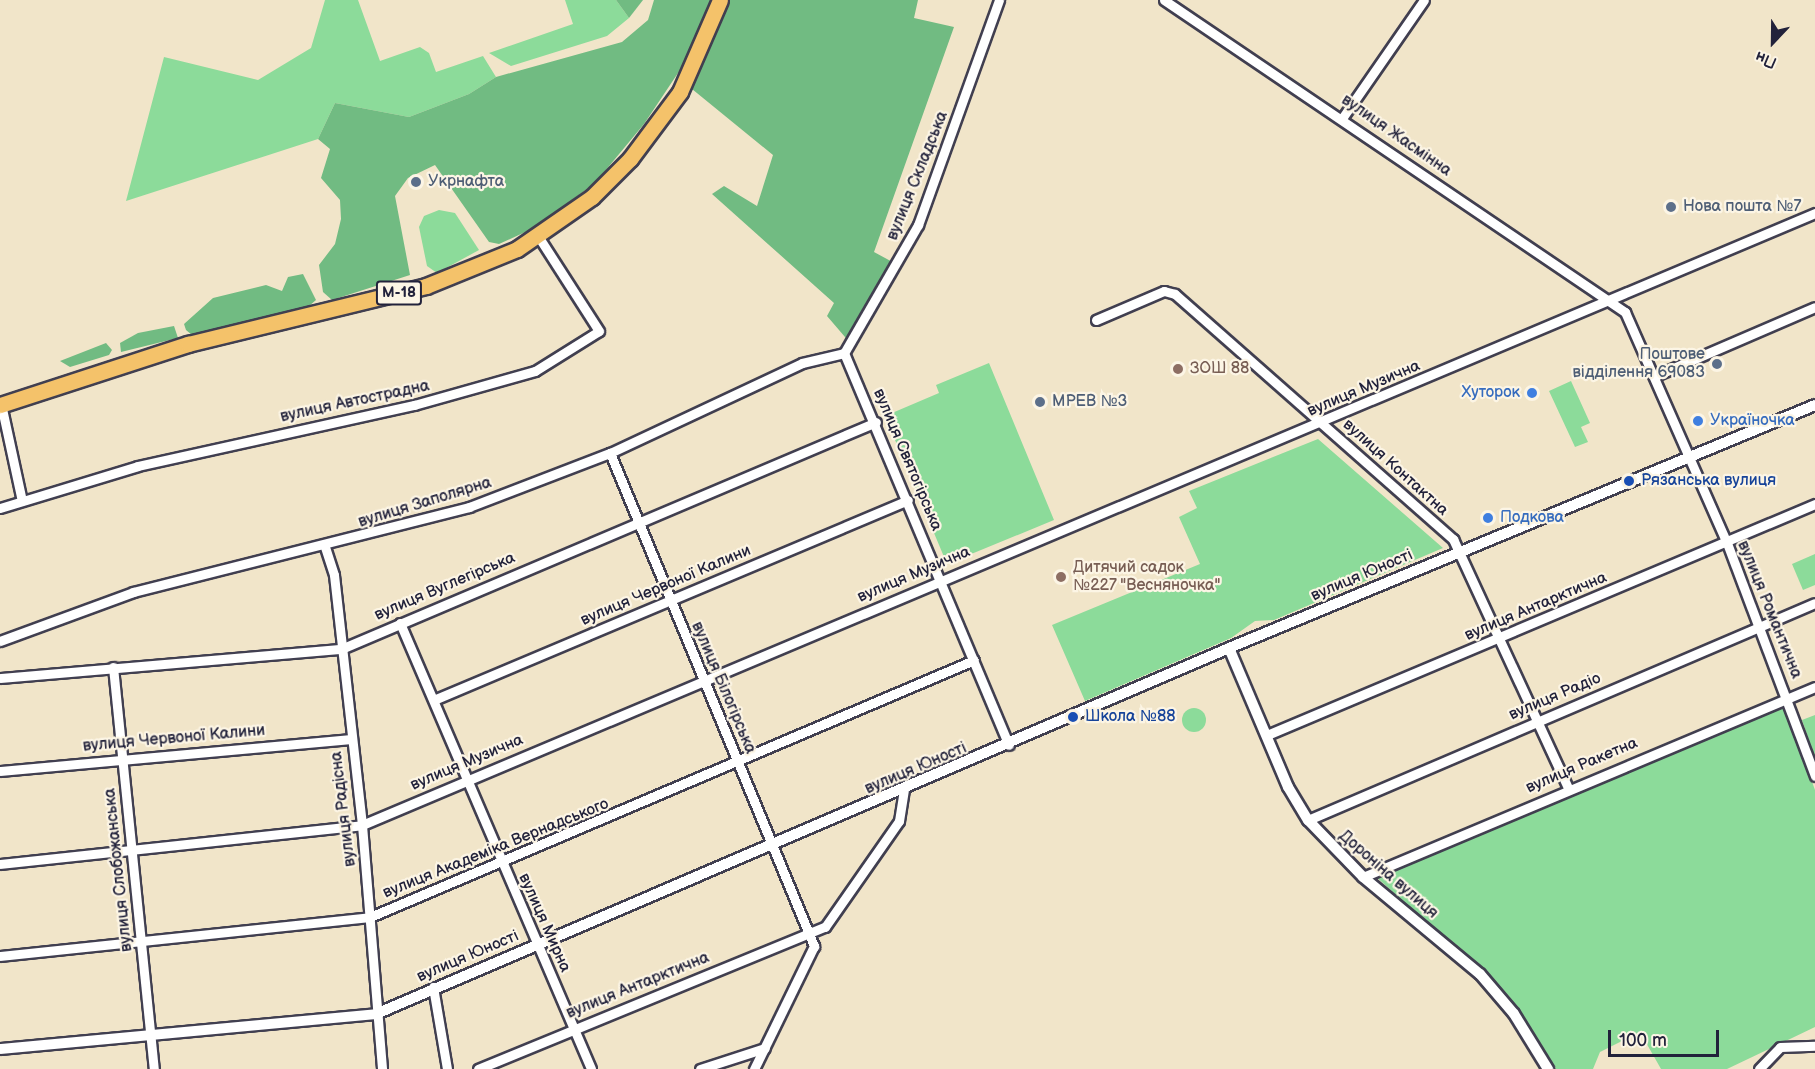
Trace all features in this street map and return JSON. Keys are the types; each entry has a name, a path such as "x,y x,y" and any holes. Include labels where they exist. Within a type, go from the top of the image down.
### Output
{"highway":[{"name":"М-18","path":"0,404 188,344 426,286 538,236 592,197 630,159 680,92 720,0"}],"street":[{"name":"вулиця Складська","path":"844,353 918,225 999,0"},
{"name":"вулиця Жасмінна","path":"1164,0 1343,117 1563,272 1609,298 1625,312 1654,376"},
{"path":"1343,117 1424,0"},
{"name":"вулиця Музична","path":"0,864 362,825 465,779 1322,423 1609,298 1815,213"},
{"name":"вулиця Автострадна","path":"0,508 138,466 414,405 535,371 599,331 538,236"},
{"name":"вулиця Контактна","path":"1096,320 1170,291 1322,423 1460,551 1568,788"},
{"path":"1654,376 1815,307"},
{"name":"вулиця Святогірська","path":"844,353 876,422 1009,745"},
{"name":"вулиця Заполярна","path":"0,641 133,592 326,547 469,507 610,453 764,379 844,353"},
{"name":"вулиця Романтична","path":"1654,376 1686,460 1727,543 1787,696 1815,776"},
{"path":"0,404 22,501"},
{"name":"вулиця Юності","path":"0,1049 376,1014 433,987 1009,745 1228,648 1815,405"},
{"name":"вулиця Вуглегірська","path":"0,678 341,649 637,521 876,422"},
{"name":"вулиця Білогірська","path":"610,453 703,681 810,933"},
{"name":"вулиця Червоної Калини","path":"436,699 908,500"},
{"name":"вулиця Антарктична","path":"1267,735 1815,504"},
{"name":"вулиця Радісна","path":"326,547 334,575 350,740 362,825 382,1069"},
{"name":"вулиця Радіо","path":"1308,820 1815,603"},
{"name":"вулиця Мирна","path":"400,622 436,699 465,779 591,1069"},
{"name":"Дороніна вулиця","path":"1228,648 1308,820 1363,877 1480,974 1514,1014 1548,1069"},
{"name":"вулиця Академіка Вернадського","path":"0,956 141,943 370,917 974,660"},
{"name":"вулиця Слобожанська","path":"113,667 154,1069"},
{"name":"вулиця Ракетна","path":"1363,877 1568,788 1787,696 1815,687"},
{"name":"вулиця Червоної Калини","path":"0,771 122,756 350,740"},
{"name":"вулиця Антарктична","path":"478,1069 810,933 833,920 899,821 904,790"},
{"path":"754,1069 814,946 810,933"},
{"path":"433,987 447,1069"},
{"path":"1759,1069 1780,1047 1815,1046"},
{"path":"700,1069 765,1048"}],"green space":[{"path":"325,0 358,0 380,61 420,47 429,53 436,72 483,56 496,77 469,94 409,117 335,103 318,139 126,201 164,57 258,80 311,48"},
{"path":"565,0 616,0 629,18 607,36 511,66 489,53 573,24"},
{"path":"616,0 643,0 629,18"},
{"path":"654,0 714,0 690,55 644,124 595,183 534,228 499,244 489,242 435,165 408,178 395,196 410,275 332,300 323,292 319,265 335,244 341,219 340,200 321,178 330,149 318,139 335,103 409,117 469,94 496,77 622,42 648,20"},
{"path":"729,0 918,0 914,18 954,27 874,252 898,265 851,344 827,316 834,303 712,194 724,186 757,206 773,155 692,89"},
{"path":"439,210 455,213 479,250 437,273 427,266 419,227 424,216"},
{"path":"303,274 316,300 309,306 192,335 186,330 184,324 213,298 266,285 282,291 288,277"},
{"path":"174,326 178,338 121,352 120,343 138,333"},
{"path":"106,343 112,350 109,355 70,367 60,361"},
{"path":"989,363 1054,520 947,564 885,416 939,393 936,385"},
{"path":"1571,381 1590,423 1581,427 1588,442 1575,447 1549,391"},
{"path":"1318,439 1443,548 1274,620 1255,621 1231,638 1085,701 1052,625 1200,564 1179,517 1197,508 1189,491"},
{"path":"1815,554 1815,585 1803,590 1792,564"},
{"path":"1783,701 1815,790 1815,1027 1727,1069 1661,1069 1640,1032 1600,1052 1593,1069 1556,1069 1509,996 1374,875"},
{"path":"1194,708 1199,709 1205,715 1205,725 1199,731 1194,732 1189,731 1183,725 1182,720 1183,715 1189,709"},
{"path":"1815,715 1815,758 1802,720"}],"place":[{"name":"Укрнафта","path":"416,182"},
{"name":"Нова пошта №7","path":"1671,207"},
{"name":"Поштове відділення 69083","path":"1717,364"},
{"name":"ЗОШ 88","path":"1178,369"},
{"name":"Хуторок","path":"1532,393"},
{"name":"МРЕВ №3","path":"1040,402"},
{"name":"Україночка","path":"1698,421"},
{"name":"Рязанська вулиця","path":"1629,481"},
{"name":"Подкова","path":"1488,518"},
{"name":"Дитячий садок №227 \"Весняночка\"","path":"1061,577"},
{"name":"Школа №88","path":"1073,717"}]}
